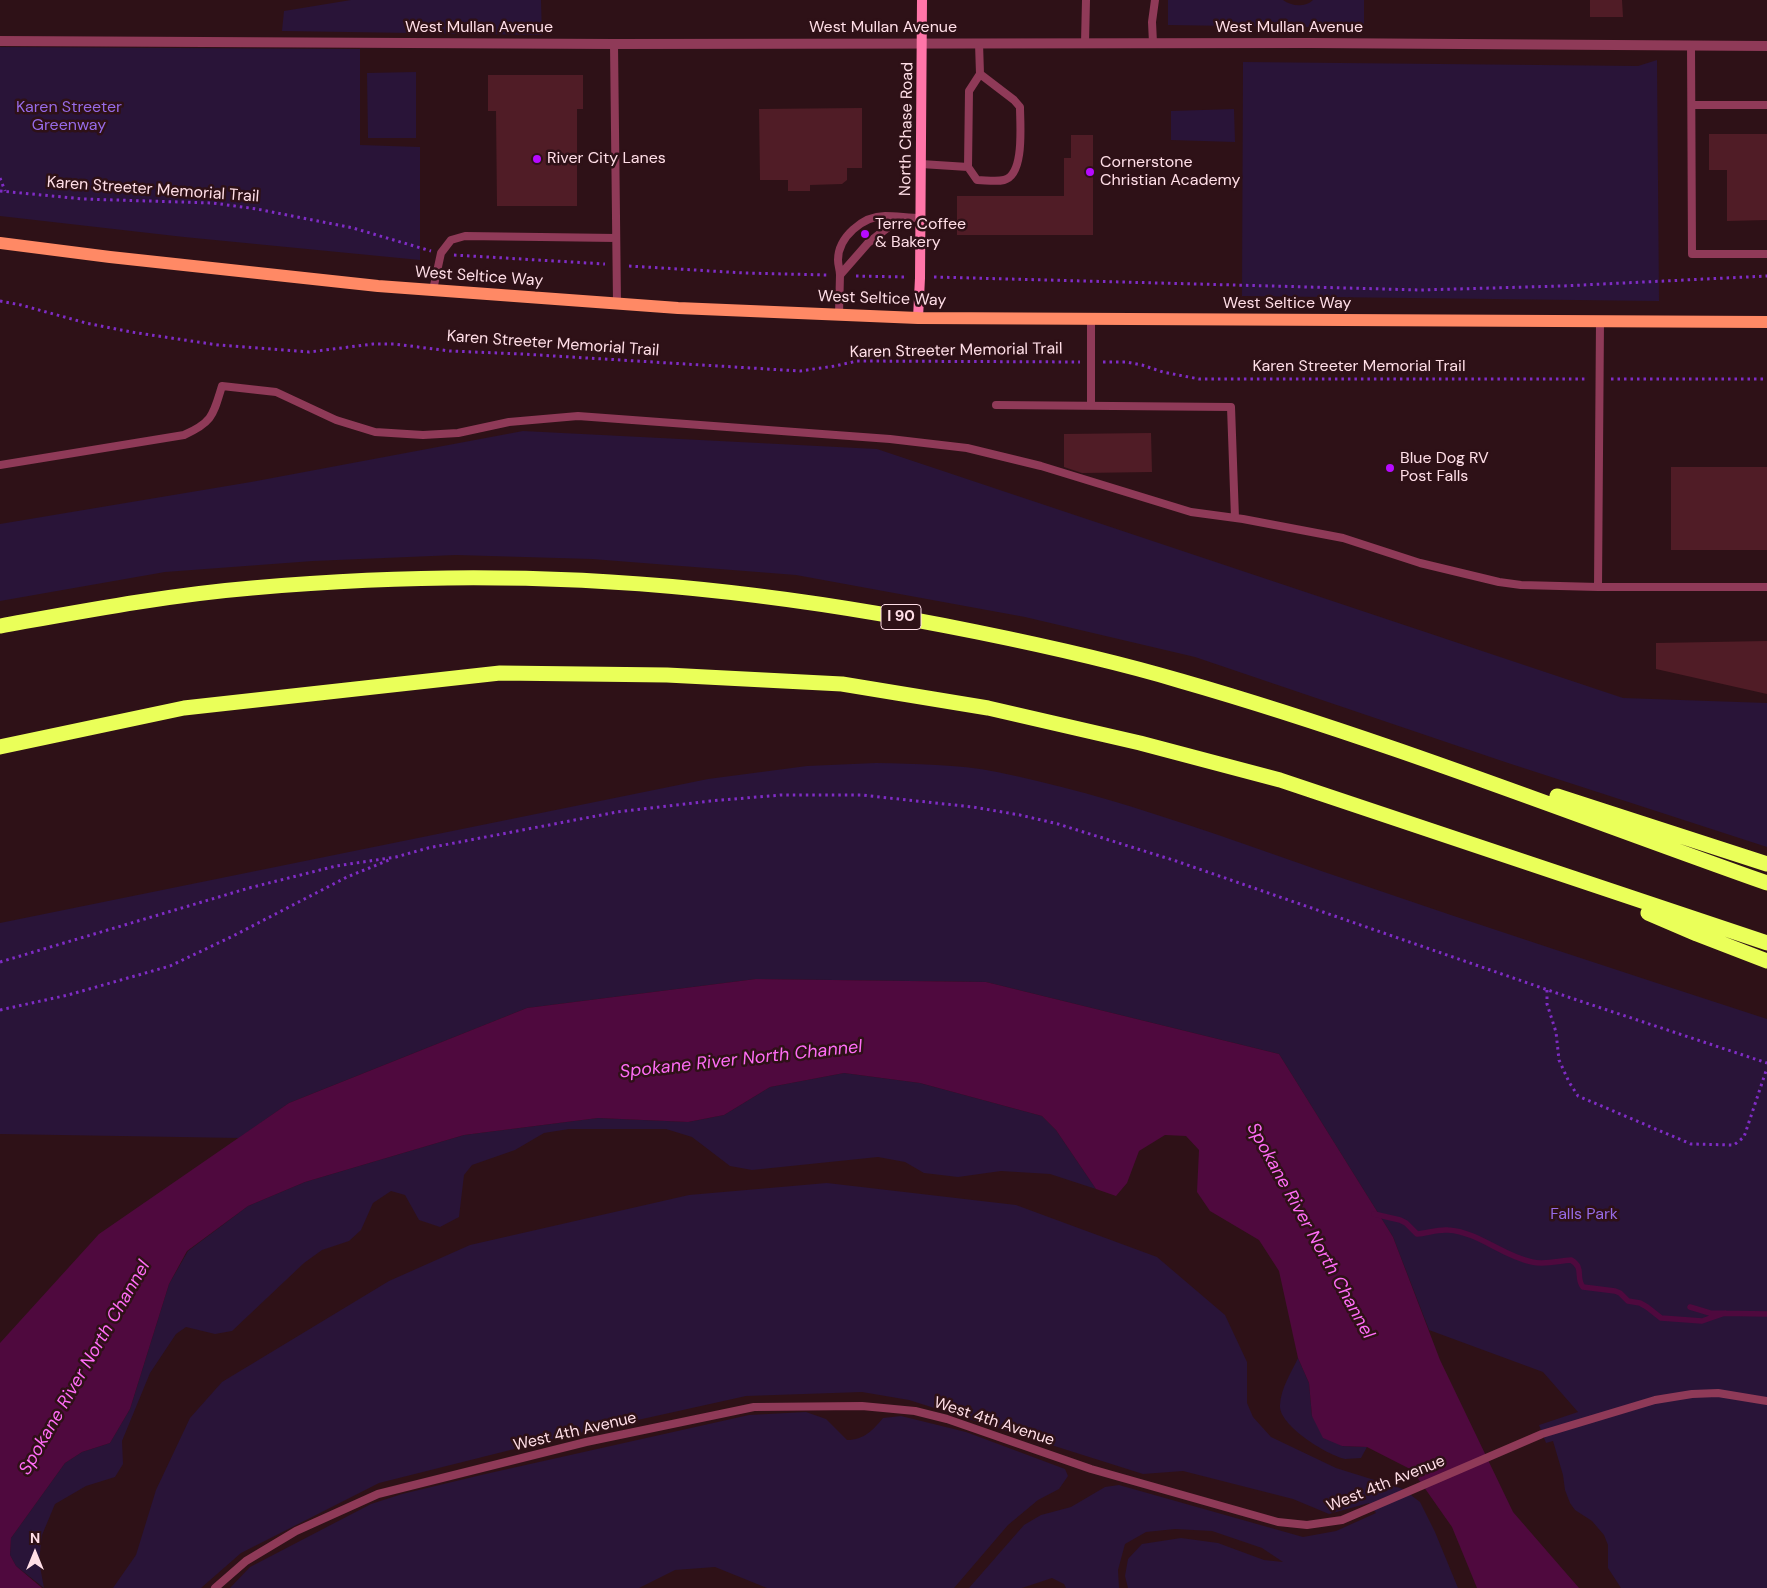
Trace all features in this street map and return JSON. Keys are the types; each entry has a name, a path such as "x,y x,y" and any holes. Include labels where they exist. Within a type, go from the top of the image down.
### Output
{"highway":[{"name":"I 90","path":"0,626 167,598 270,587 418,578 586,580 757,595 842,607 1012,639 1180,680 1346,732 1767,883"},
{"path":"0,747 184,708 500,673 668,675 842,684 988,708 1159,748 1280,780 1767,943"},
{"path":"1346,732 1543,792 1767,864"},
{"path":"1562,874 1697,934 1767,961"}],"main road":[{"name":"West Seltice Way","path":"0,243 378,286 678,308 918,318 1767,322"}],"street":[{"name":"North Chase Road","path":"918,318 921,218 922,0"},
{"name":"West Mullan Avenue","path":"0,41 1767,46"}],"lane":[{"path":"1085,43 1086,0"},
{"path":"1153,43 1152,22 1155,0"},
{"path":"979,43 980,74 969,91 968,167 976,180 1004,180 1010,177 1015,170 1019,155 1020,107 1014,100 980,74"},
{"path":"614,44 618,303"},
{"path":"1691,45 1692,254 1767,254"},
{"path":"1692,105 1767,104"},
{"path":"921,164 968,167"},
{"path":"840,314 838,259 841,245 854,228 867,220 884,216 921,218"},
{"path":"840,275 868,243 900,218"},
{"path":"433,290 441,253 450,240 464,236 616,238"},
{"path":"1091,319 1091,406"},
{"path":"1598,588 1600,321"},
{"path":"0,464 184,435 201,427 213,414 222,386 276,392 336,420 375,432 422,435 458,433 510,422 578,416 890,438 967,448 1041,466 1191,512 1235,518 1343,538 1420,563 1499,582 1522,585 1598,588 1767,587"},
{"path":"996,405 1232,407 1235,518"},
{"name":"West 4th Avenue","path":"215,1588 246,1561 296,1531 378,1494 586,1442 754,1407 862,1406 915,1411 947,1419 1091,1469 1278,1522 1307,1525 1326,1524 1342,1520 1532,1438 1592,1418 1664,1398 1718,1393 1767,1401"}],"path":[{"path":"0,178 5,192"},
{"name":"Karen Streeter Memorial Trail","path":"0,191 82,199 213,204 257,209 354,228 441,253 512,260 744,273 920,278 946,276 1420,290 1572,286 1767,276"},
{"name":"Karen Streeter Memorial Trail","path":"0,301 86,323 131,332 218,345 309,352 372,344 394,344 450,351 800,371 857,361 1126,362 1199,379 1767,379"},
{"path":"0,1010 68,995 170,966 347,877 396,857 428,848 617,812 710,800 781,795 861,795 954,805 1020,815 1094,835 1176,861 1547,990 1767,1063"},
{"path":"0,962 249,888 336,866 396,857"},
{"path":"1547,990 1548,1004 1556,1032 1560,1060 1569,1082 1578,1096 1691,1144 1734,1145 1744,1137 1767,1068"}],"green space":[{"path":"351,0 541,0 542,35 282,31 284,11"},
{"path":"1168,0 1283,0 1290,4 1298,5 1310,3 1313,0 1364,0 1364,28 1168,25"},
{"name":"Karen Streeter Greenway","path":"0,47 360,49 360,145 420,147 420,260 184,237 0,216"},
{"path":"1657,60 1659,301 1242,296 1243,62 1638,66"},
{"path":"416,72 416,138 368,138 367,73"},
{"path":"1234,109 1235,142 1171,140 1171,111"},
{"path":"523,431 877,449 1623,698 1767,703 1767,847 1505,762 1195,657 1025,617 796,575 592,559 456,555 313,561 165,572 0,601 0,524 251,482"},
{"name":"Falls Park","path":"876,763 982,769 1086,793 1173,820 1450,915 1767,1019 1767,1588 1621,1588 1608,1568 1608,1545 1604,1535 1592,1521 1575,1510 1570,1503 1553,1441 1546,1443 1539,1425 1578,1412 1543,1372 1429,1330 1393,1237 1279,1054 986,982 756,979 527,1008 289,1103 239,1138 0,1134 0,923 708,779 807,766"},
{"path":"844,1073 920,1083 1042,1116 1056,1130 1096,1189 1050,1174 1001,1171 958,1177 924,1173 905,1162 878,1157 752,1170 730,1166 692,1137 666,1129 569,1129 544,1133 515,1150 472,1165 464,1175 459,1217 440,1227 419,1220 405,1195 391,1191 373,1203 361,1230 349,1241 322,1250 304,1263 232,1331 215,1334 186,1327 176,1334 150,1373 122,1441 123,1464 115,1477 86,1486 55,1504 42,1535 39,1561 44,1588 16,1566 10,1555 11,1538 65,1463 82,1452 110,1443 130,1409 169,1284 188,1251 248,1206 305,1182 464,1135 598,1118 688,1122 724,1115 770,1087"},
{"path":"827,1183 1016,1205 1157,1257 1225,1315 1247,1362 1247,1403 1253,1417 1271,1437 1336,1468 1403,1489 1420,1502 1435,1532 1458,1588 1128,1588 1125,1576 1128,1559 1142,1544 1181,1538 1218,1543 1264,1560 1283,1562 1262,1548 1212,1531 1175,1529 1146,1532 1125,1544 1118,1570 1119,1588 1066,1588 1064,1584 1052,1578 1022,1588 969,1588 1024,1525 1041,1515 1071,1507 1105,1487 1119,1485 1303,1537 1336,1531 1376,1513 1369,1503 1329,1514 1293,1499 1183,1471 1143,1474 909,1400 862,1392 746,1396 570,1435 379,1483 241,1553 201,1588 113,1588 136,1555 156,1490 190,1418 222,1382 389,1281 470,1245 689,1195"},
{"path":"1298,1358 1309,1383 1312,1416 1342,1446 1367,1447 1361,1458 1345,1459 1327,1452 1295,1430 1281,1413 1282,1393"},
{"path":"806,1412 826,1419 847,1440 863,1436 872,1430 883,1418 901,1416 966,1432 1065,1469 1068,1476 1059,1489 1038,1500 1008,1525 954,1588 767,1588 715,1567 675,1570 639,1588 230,1588 250,1567 371,1504 402,1494 749,1415"}],"water":[{"name":"Spokane River North Channel","path":"756,979 986,982 1279,1054 1393,1237 1440,1360 1513,1512 1579,1588 1477,1588 1452,1527 1412,1470 1367,1447 1342,1446 1323,1438 1312,1416 1309,1383 1298,1358 1279,1271 1259,1240 1210,1211 1197,1192 1199,1150 1186,1136 1165,1135 1139,1151 1127,1183 1116,1196 1096,1189 1056,1130 1042,1116 920,1083 844,1073 770,1087 724,1115 688,1122 598,1118 464,1135 305,1182 248,1206 187,1251 169,1284 130,1409 110,1443 82,1452 65,1463 11,1538 10,1555 16,1566 42,1588 0,1588 0,1343 99,1234 289,1103 527,1008"}],"building":[{"path":"1590,0 1622,0 1623,17 1590,17"},
{"name":"River City Lanes","path":"488,75 583,75 583,109 577,109 577,206 497,206 496,111 488,111"},
{"path":"862,108 862,168 847,168 847,180 842,184 810,185 810,191 788,191 788,180 760,180 759,109"},
{"path":"1709,134 1767,134 1767,220 1727,221 1727,170 1709,170"},
{"path":"1071,135 1093,135 1093,235 957,235 957,196 1064,196 1064,158 1071,158"},
{"path":"1151,433 1152,472 1082,473 1064,467 1064,434"},
{"path":"1671,467 1767,467 1767,550 1671,550"},
{"path":"1767,641 1767,694 1656,669 1656,643"}],"waterway":[{"path":"1374,1214 1400,1220 1417,1234 1444,1230 1470,1235 1511,1255 1532,1262 1546,1263 1571,1260 1578,1266 1583,1287 1615,1291 1628,1301 1640,1303 1647,1307 1661,1318 1702,1321 1725,1313"},
{"path":"1690,1307 1710,1313 1767,1314"}],"place":[{"name":"River City Lanes","path":"537,159"},
{"name":"Cornerstone Christian Academy","path":"1090,172"},
{"name":"Terre Coffee & Bakery","path":"865,234"},
{"name":"Blue Dog RV Post Falls","path":"1390,468"}]}
